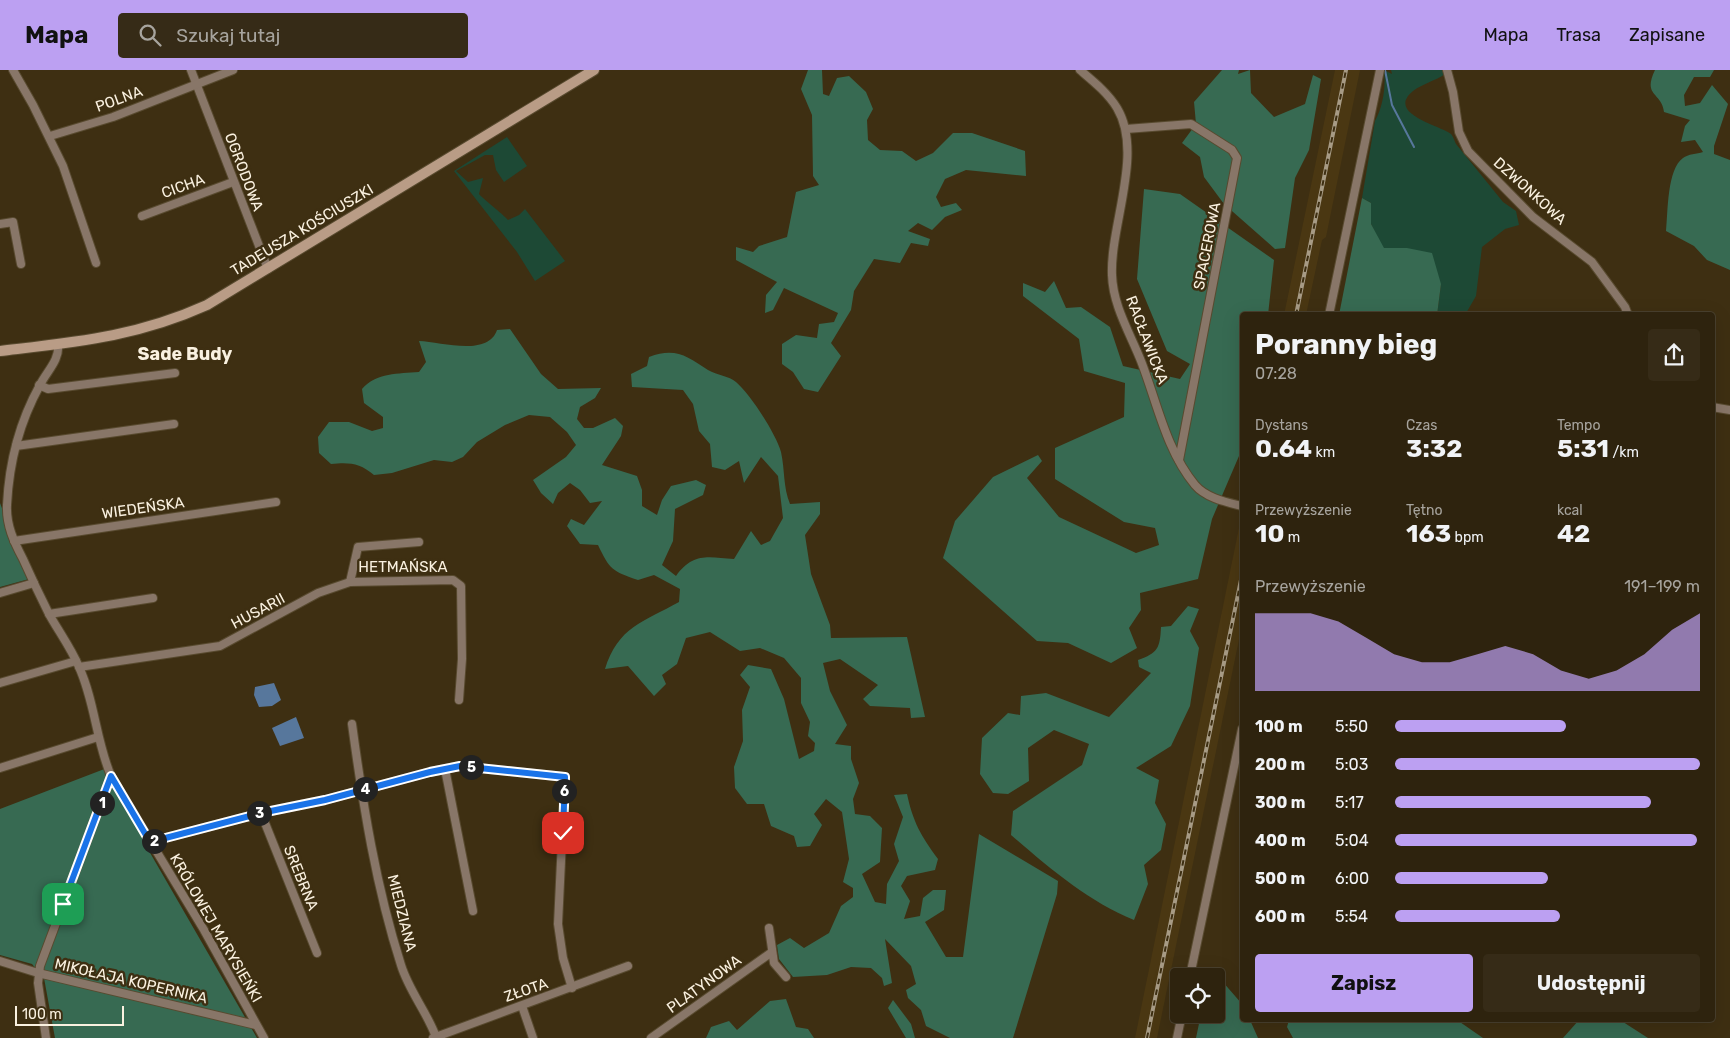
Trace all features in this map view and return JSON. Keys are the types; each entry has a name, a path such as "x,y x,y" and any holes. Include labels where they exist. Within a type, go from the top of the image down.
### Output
{"main road":[{"name":"TADEUSZA KOŚCIUSZKI","path":"0,351 130,333 169,321 206,305 594,70"}],"street":[{"path":"13,70 50,136 63,166 96,263"},
{"path":"190,70 196,85"},
{"name":"POLNA","path":"50,136 112,118 233,70"},
{"name":"RACŁAWICKA","path":"1080,70 1118,108 1126,130 1126,162 1113,257 1113,286 1118,306 1140,359 1170,444 1196,486 1216,499 1240,505"},
{"path":"1330,312 1380,70"},
{"name":"DZWONKOWA","path":"1447,70 1453,92 1459,132 1468,151 1533,217 1592,262 1627,312"},
{"name":"OGRODOWA","path":"196,85 268,269"},
{"name":"SPACEROWA","path":"1126,130 1191,124 1232,150 1237,158 1180,460"},
{"name":"CICHA","path":"142,216 233,182"},
{"path":"0,224 13,222 20,264"},
{"name":"KRÓLOWEJ MARYSIEŃKI","path":"58,344 58,354 39,385 21,427 16,446 7,505 8,523 14,541 49,614 78,664 88,692 103,758 111,776 204,930 264,1038"},
{"path":"39,385 48,389 175,372"},
{"path":"1715,408 1730,410"},
{"path":"16,446 174,424"},
{"name":"WIEDEŃSKA","path":"14,541 276,502"},
{"path":"350,582 358,547 419,542"},
{"name":"HETMAŃSKA","path":"350,582 453,580 459,582 461,586 462,659 459,700"},
{"name":"HUSARII","path":"0,683 78,664 220,646 318,593 350,582"},
{"path":"0,593 34,583"},
{"path":"49,614 153,598"},
{"name":"MIEDZIANA","path":"352,724 361,790 374,858 401,966 434,1037"},
{"path":"0,768 98,737"},
{"path":"1192,968 1240,738"},
{"path":"150,842 261,813 460,766 565,777 558,924 563,958 572,988"},
{"path":"445,770 472,912"},
{"path":"46,1038 38,973 111,776"},
{"name":"SREBRNA","path":"261,813 317,953"},
{"path":"769,928 774,963 786,977"},
{"name":"PLATYNOWA","path":"651,1038 772,952"},
{"name":"MIKOŁAJA KOPERNIKA","path":"0,961 38,973 256,1025"},
{"name":"ZŁOTA","path":"434,1037 628,966"},
{"path":"522,1006 533,1038"},
{"path":"1177,1038 1180,1023"}],"shaded area":[{"path":"1335,70 1360,70 1326,237 1322,240 1307,312 1285,312"},
{"path":"1240,523 1240,635 1157,1038 1135,1038"}],"green space":[{"path":"808,70 822,70 823,94 829,96 837,78 849,76 866,92 873,109 867,120 868,140 880,150 902,151 916,161 933,153 953,133 972,133 1025,151 1026,176 966,170 945,179 936,197 941,207 956,203 962,210 945,217 932,230 918,223 908,231 930,239 928,246 911,243 900,263 874,259 854,291 851,310 831,343 841,356 818,392 804,389 793,372 782,364 782,344 796,335 817,338 819,324 834,322 838,313 784,288 773,310 765,313 766,295 777,282 736,260 736,247 753,252 759,246 787,237 796,192 819,185 813,176 812,115 801,89"},
{"path":"1222,70 1239,70 1238,74 1250,70 1251,93 1274,117 1305,104 1313,75 1321,79 1309,150 1295,178 1285,248 1275,249 1224,204 1204,177 1200,157 1182,143 1196,124 1194,102"},
{"path":"1384,70 1392,74 1391,70 1443,70 1445,74 1413,91 1406,99 1406,106 1410,113 1418,118 1451,134 1456,144 1503,202 1516,211 1519,225 1505,229 1482,247 1476,296 1467,312 1437,312 1441,284 1383,250 1371,224 1371,203 1362,198 1375,121 1380,109 1385,83"},
{"path":"1655,70 1714,70 1710,77 1694,77 1684,95 1685,106 1700,103 1712,85 1728,104 1714,146 1714,154 1730,160 1730,270 1707,260 1694,246 1666,231 1669,192 1674,171 1683,158 1703,152 1695,140 1681,142 1685,126 1690,120 1664,112 1663,106 1652,90 1651,85"},
{"path":"507,137 527,166 504,182 496,170 493,155 485,155 456,171 468,182 483,178 479,194 508,220 519,215 525,209 565,261 535,281 517,252 454,171"},
{"path":"1144,189 1180,194 1274,260 1268,312 1240,312 1240,454 1212,519 1198,579 1140,593 1141,610 1129,628 1137,648 1111,663 1068,643 1037,641 943,558 955,521 993,477 1038,455 1042,461 1027,478 1059,517 1136,553 1159,545 1155,528 1124,522 1055,479 1055,448 1124,417 1125,383 1084,371 1079,339 1023,296 1023,283 1045,292 1054,281 1066,308 1081,307 1110,327 1123,366 1180,379 1190,364 1167,351 1137,279"},
{"path":"1362,198 1371,203 1371,224 1384,248 1407,248 1432,253 1441,284 1437,312 1340,312"},
{"path":"510,329 541,374 558,389 601,388 595,398 580,407 577,419 584,428 593,428 615,418 623,426 621,436 602,465 637,476 642,490 642,506 657,515 662,500 671,486 696,480 706,485 703,495 675,509 673,541 662,565 676,576 682,568 695,560 709,557 734,559 751,531 761,545 770,541 783,518 778,476 761,457 744,483 739,461 725,470 712,467 710,444 699,431 693,404 683,390 632,387 631,374 647,366 649,357 666,353 680,354 711,372 736,382 756,405 769,425 781,452 786,491 790,504 820,502 820,514 805,535 811,574 830,625 831,638 907,637 925,717 911,718 910,708 870,706 863,699 878,685 840,659 823,663 830,691 847,725 835,744 851,746 851,759 859,783 853,799 855,814 870,816 882,828 880,862 862,874 875,902 886,904 887,884 899,861 894,844 903,817 894,795 907,794 918,828 938,859 935,870 907,876 901,886 910,901 904,919 920,916 923,898 933,890 946,890 944,910 925,922 946,957 963,957 979,834 1058,881 1057,894 1013,1038 950,1038 926,1026 921,1010 908,998 906,990 916,984 911,966 885,939 892,983 884,986 882,978 871,968 851,967 827,975 793,977 779,959 777,945 790,938 804,948 829,933 841,906 853,897 853,888 843,882 849,859 842,812 826,799 814,814 822,825 810,846 797,847 794,836 771,826 764,804 747,804 735,788 734,767 743,741 742,710 750,687 740,675 748,665 771,669 784,699 799,759 814,751 815,743 808,736 810,722 801,703 801,678 784,658 760,648 740,651 710,632 686,638 677,664 662,675 666,684 654,696 628,666 605,669 610,655 625,635 633,627 679,602 680,589 654,575 638,580 617,572 609,565 598,545 580,544 567,526 571,519 584,525 602,501 590,503 580,490 570,483 558,493 553,504 541,493 533,480 566,457 576,445 567,432 550,417 529,415 505,425 477,442 463,457 452,462 434,460 392,473 374,475 354,464 331,464 319,453 318,437 329,422 349,422 372,431 383,428 383,417 364,403 362,389 374,379 396,374 419,372 426,362 419,341 474,346 492,338 497,330"},
{"path":"0,503 29,579 0,587"},
{"path":"1188,606 1199,609 1190,631 1199,648 1190,706 1171,746 1136,768 1159,780 1155,803 1166,824 1161,850 1144,865 1148,884 1134,920 1085,894 1011,835 1013,811 1082,765 1089,744 1054,730 1028,748 1029,781 1008,794 993,793 980,774 982,738 1008,713 1020,715 1021,696 1046,693 1109,717 1151,673 1139,667 1138,660 1150,655 1157,649 1161,627 1171,626"},
{"path":"107,768 149,851 257,1038 55,1038 44,978 32,964 0,955 0,809"},
{"path":"1225,984 1240,1002 1240,1022 1251,1022 1258,1038 1196,1038 1199,1023 1225,1023"},
{"path":"786,999 796,1027 808,1029 814,1038 706,1038 711,1027 729,1021 737,1030 770,1001"},
{"path":"893,1000 911,1024 915,1038 906,1038 888,1008"},
{"path":"1288,1022 1460,1022 1483,1038 1293,1038 1287,1027"},
{"path":"1577,1022 1623,1022 1648,1038 1563,1038"}],"water":[{"path":"274,683 281,700 272,706 259,707 254,695 255,687"},
{"path":"296,717 304,738 280,746 272,728"}],"waterway":[{"path":"1385,70 1392,105 1414,147"}],"railway":[{"path":"1297,312 1346,70"},
{"path":"1147,1038 1240,585"}],"district":[{"name":"Sade Budy","path":"185,354"}],"route":[{"path":"63,904 111,776 150,842 261,813 325,800 430,772 460,766 565,777 563,833"}]}
